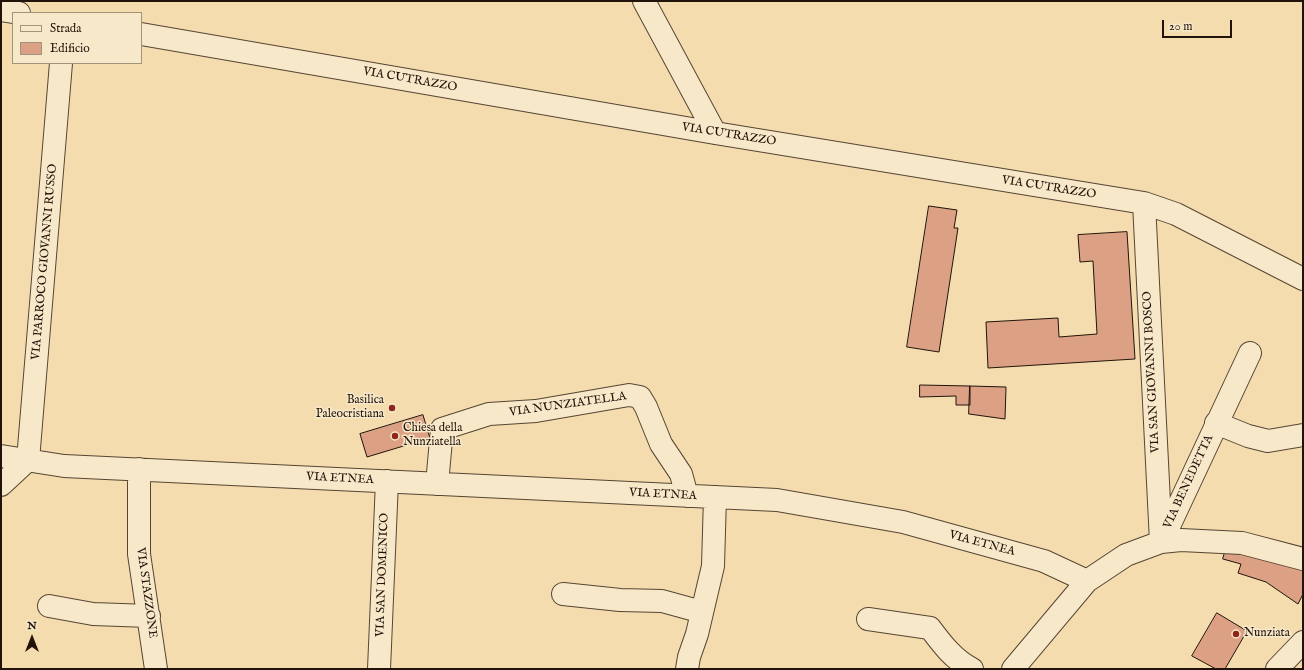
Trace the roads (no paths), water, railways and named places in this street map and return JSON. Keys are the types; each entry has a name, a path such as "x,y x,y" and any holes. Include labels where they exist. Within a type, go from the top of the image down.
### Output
{"street":[{"path":"644,1 715,133"},
{"path":"1,10 13,12"},
{"name":"VIA CUTRAZZO","path":"142,34 715,133 1144,203 1176,214 1303,278"},
{"name":"VIA PARROCO GIOVANNI RUSSO","path":"28,460 61,64"},
{"name":"VIA SAN GIOVANNI BOSCO","path":"1144,203 1161,542"},
{"name":"VIA BENEDETTA","path":"1161,542 1250,352"},
{"name":"VIA NUNZIATELLA","path":"437,484 442,429 489,414 536,411 629,395 640,397 643,402 661,444 681,474 687,496"},
{"name":"VIA BENEDETTA","path":"1216,423 1248,436 1268,441 1303,435"},
{"name":"VIA ETNEA","path":"1,456 64,466 777,500 903,522 1044,561 1087,581"},
{"path":"1,485 28,460"},
{"name":"VIA STAZZONE","path":"139,469 139,554 156,669"},
{"name":"VIA SAN DOMENICO","path":"379,669 387,481"},
{"path":"688,663 697,634 713,566 715,497"},
{"path":"1013,669 1087,581 1126,555 1161,542 1181,540 1242,543 1303,559"},
{"path":"563,594 620,600 662,601 702,612"},
{"path":"49,606 92,614 149,616"},
{"path":"868,619 930,628 941,644 960,663 972,669"},
{"path":"1277,669 1303,642"}],"place":[{"name":"Basilica Paleocristiana","path":"392,408"},
{"name":"Chiesa della Nunziatella","path":"395,436"},
{"name":"Nunziata","path":"1236,634"}]}
